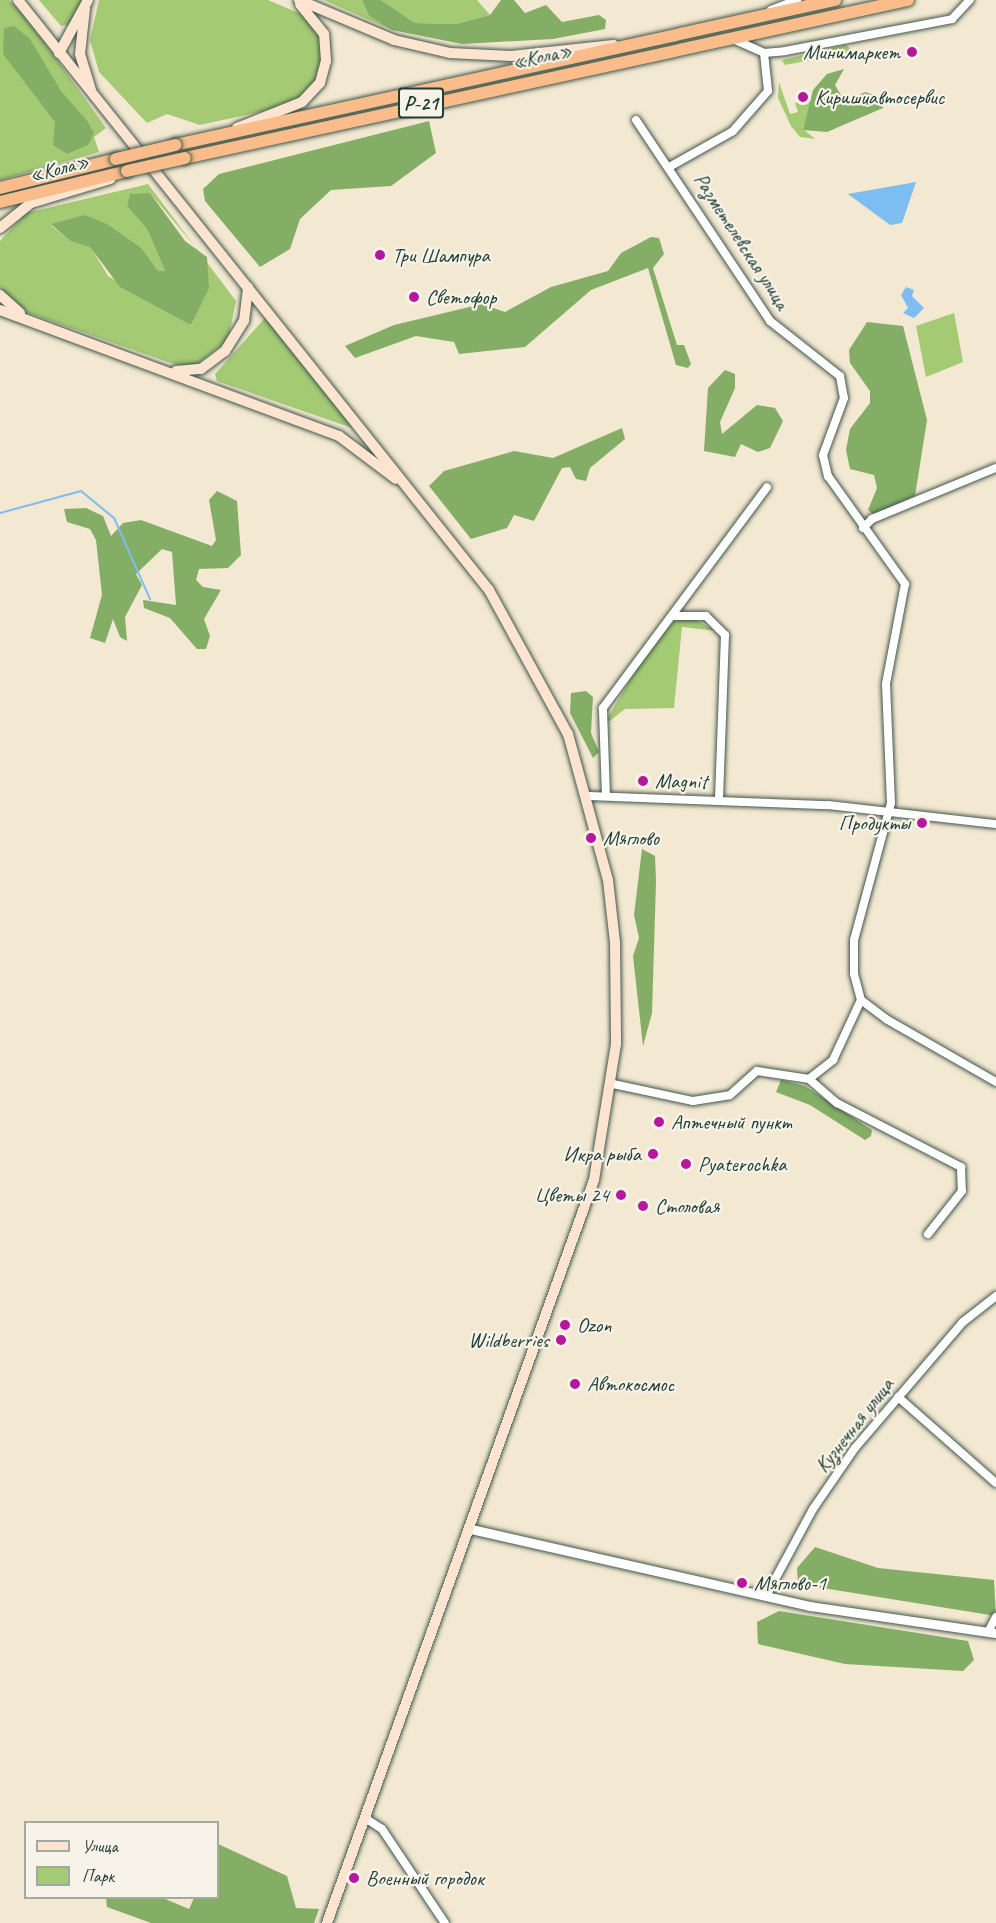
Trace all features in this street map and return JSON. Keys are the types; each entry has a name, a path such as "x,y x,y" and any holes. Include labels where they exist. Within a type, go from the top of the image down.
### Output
{"highway":[{"name":"«Кола»","path":"0,188 230,132 613,45 835,0"},
{"name":"«Кола»","path":"0,202 127,171 728,37 908,0"}],"main road":[{"path":"18,0 58,53 413,492 489,591 525,648 568,734 589,796 615,942 614,1084 577,1239 327,1923"},
{"path":"230,132 295,106 320,83 326,61 324,34 314,15 292,0"},
{"path":"299,0 394,40 450,53 511,56 613,45"},
{"path":"58,53 87,4"},
{"path":"87,4 80,54 95,98"},
{"path":"0,228 31,203 127,171"},
{"path":"164,369 189,371 218,359 241,330 248,287"},
{"path":"0,296 33,321"},
{"path":"0,310 164,369 348,441 413,492"}],"street":[{"path":"764,14 797,0"},
{"path":"728,37 764,53 952,19 970,0"},
{"path":"671,166 733,131 768,90 764,53"},
{"name":"Разметелевская улица","path":"636,120 671,166 770,321 840,376 844,398 823,455 828,476 905,584 886,684 888,813 854,940 854,974 861,1000"},
{"path":"863,528 872,519 996,468"},
{"path":"606,796 603,708 767,488"},
{"path":"671,616 706,616 725,635 719,799"},
{"path":"589,796 719,799 996,824"},
{"path":"809,1079 833,1060 861,1000 927,1045 996,1082"},
{"path":"614,1084 693,1101 730,1095 757,1071 809,1079 863,1118 961,1167 962,1191 928,1234"},
{"name":"Кузнечная улица","path":"766,1596 813,1509 898,1397 963,1322 996,1296"},
{"path":"898,1397 996,1483"},
{"path":"471,1529 766,1596 992,1632 996,1617"},
{"path":"365,1818 382,1830 445,1923"}],"green space":[{"path":"0,0 9,0 27,18 106,128 94,137 99,152 0,180"},
{"path":"39,0 83,0 71,24 61,26"},
{"path":"99,0 268,0 301,14 318,33 322,59 316,83 300,100 273,109 200,125 167,114 147,123 99,72 90,40"},
{"path":"324,0 362,0 369,16 392,30"},
{"path":"362,0 381,0 415,23 456,24 490,15 501,0 514,0 525,13 546,5 562,22 599,15 606,20 605,29 553,39 462,44 392,30 369,16"},
{"path":"381,0 477,0 490,15 456,24 415,23"},
{"path":"14,26 30,39 61,91 88,122 94,133 88,145 67,154 53,145 55,122 3,54 4,28"},
{"path":"846,45 851,49 848,53 785,65 782,60"},
{"path":"844,69 835,85 845,102 865,92 880,97 883,108 827,132 803,130 813,90 827,74"},
{"path":"779,82 790,114 798,112 795,103 812,100 803,129 815,139 800,137 791,126 778,98"},
{"path":"429,121 436,153 391,186 331,190 300,219 290,249 260,267 205,201 203,189 219,174"},
{"path":"148,184 195,246 150,193 127,206 147,229 165,271 158,271 140,248 51,225 70,241 90,246 108,276 192,325 198,250 236,301 228,340 197,364 179,366 17,309 0,287 0,241 26,213"},
{"path":"150,193 185,241 207,257 209,288 191,325 120,287 90,247 70,241 51,224 85,215 107,224 141,248 158,271 165,271 147,229 127,206 130,194"},
{"path":"651,237 659,238 664,254 653,268 677,345 684,345 691,364 688,368 676,365 648,268 591,290 525,347 459,354 454,342 416,336 355,358 345,346 394,325 482,304 505,312 551,287 608,271 621,253"},
{"path":"954,313 963,362 926,377 916,326"},
{"path":"265,318 352,425 352,428 217,381 215,374"},
{"path":"867,322 903,326 927,420 915,496 873,514 868,510 877,488 874,475 850,469 846,450 850,429 870,403 870,391 850,363 849,350"},
{"path":"725,370 735,374 735,388 720,422 722,434 757,405 775,408 783,421 770,448 758,452 741,444 735,457 704,451 708,388"},
{"path":"622,428 625,439 590,468 586,481 576,479 570,467 562,468 534,521 514,515 507,528 471,539 429,486 444,471 514,451 553,458"},
{"path":"217,491 237,501 241,555 228,568 199,569 196,580 203,587 221,590 204,619 210,636 206,649 197,649 170,618 144,608 143,600 176,605 172,552 162,549 136,574 142,585 125,617 127,641 120,637 113,619 105,643 90,638 102,595 96,540 90,529 67,522 64,509 86,508 103,516 111,536 123,523 141,520 212,546 216,540 209,500"},
{"path":"692,618 717,631 682,627 674,708 625,709 603,726 648,649 674,621"},
{"path":"586,691 593,697 591,733 599,752 593,758 570,713 571,693"},
{"path":"642,849 655,856 656,881 652,1013 643,1046 633,956 639,938 634,915"},
{"path":"781,1080 805,1086 872,1130 871,1136 865,1140 810,1105 776,1092"},
{"path":"815,1547 878,1568 994,1580 996,1616 798,1584 797,1568"},
{"path":"779,1611 968,1641 974,1660 963,1671 845,1664 758,1644 757,1622"},
{"path":"219,1844 287,1876 296,1908 319,1909 314,1923 151,1923 107,1907 106,1899 165,1899 189,1909 194,1899 219,1899"}],"water":[{"path":"916,182 902,223 890,225 848,194"},
{"path":"906,287 914,290 912,296 924,308 914,318 903,313 908,308 901,295"}],"waterway":[{"path":"0,513 81,491 114,518 150,599"}],"place":[{"name":"Минимаркет","path":"912,52"},
{"name":"Киришиавтосервис","path":"803,97"},
{"name":"Три Шампура","path":"380,255"},
{"name":"Светофор","path":"414,297"},
{"name":"Magnit","path":"643,781"},
{"name":"Продукты","path":"922,823"},
{"name":"Мяглово","path":"591,838"},
{"name":"Аптечный пункт","path":"659,1122"},
{"name":"Икра рыба","path":"653,1154"},
{"name":"Pyaterochka","path":"686,1164"},
{"name":"Цветы 24","path":"621,1195"},
{"name":"Столовая","path":"643,1206"},
{"name":"Ozon","path":"565,1325"},
{"name":"Wildberries","path":"561,1340"},
{"name":"Автокосмос","path":"575,1384"},
{"name":"Мяглово-1","path":"742,1583"},
{"name":"Военный городок","path":"354,1878"}]}
